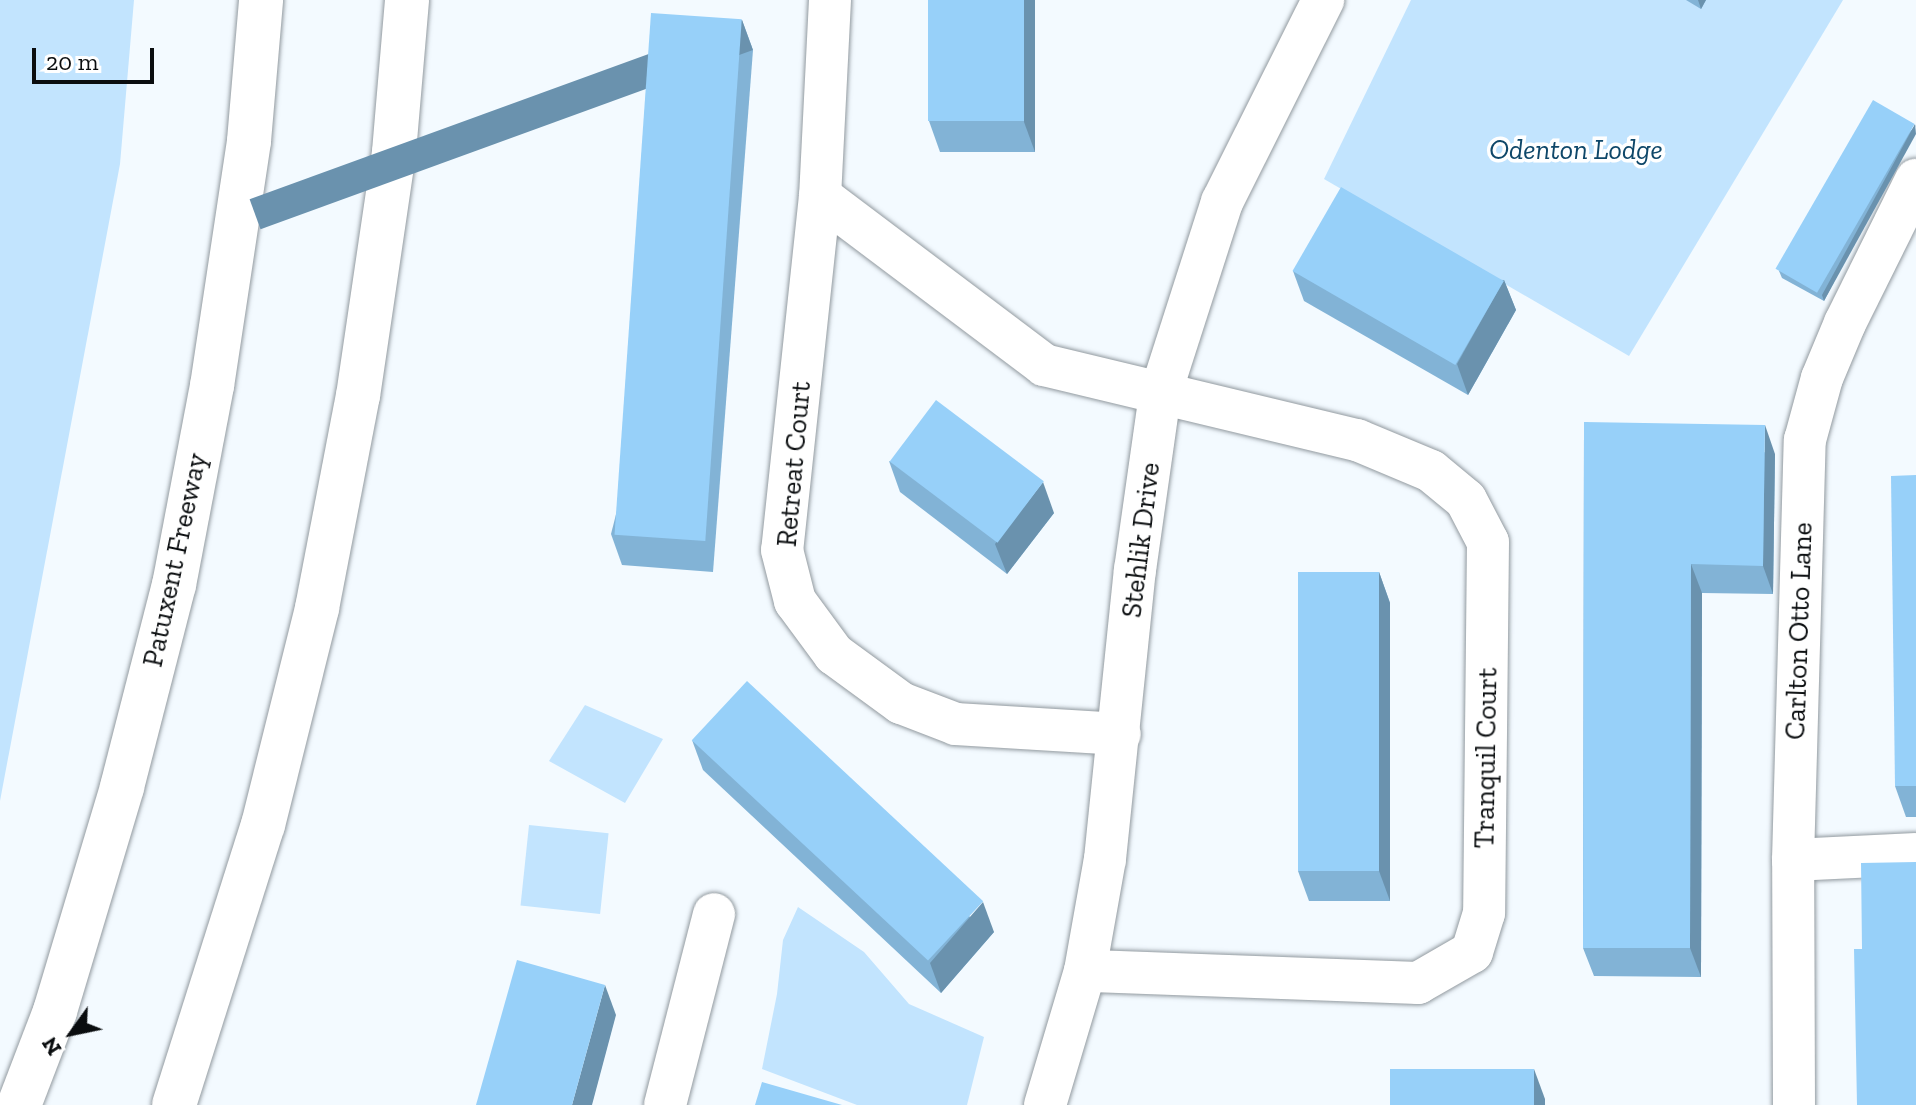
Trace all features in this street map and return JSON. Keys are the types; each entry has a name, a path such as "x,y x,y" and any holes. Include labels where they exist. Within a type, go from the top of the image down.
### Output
{"highway":[{"name":"Patuxent Freeway","path":"19,1105 55,1011 104,847 174,585 212,386 249,141 261,0"},
{"path":"174,1105 263,825 317,608 361,381 394,152 407,0"}],"street":[{"name":"Retreat Court","path":"830,0 820,196 782,550 795,601 834,654 901,703 956,724 1120,734"},
{"name":"Stehlik Drive","path":"1045,1105 1085,971 1105,859 1135,570 1160,395 1222,202 1323,0"},
{"name":"Carlton Otto Lane","path":"1794,1105 1793,860 1805,440 1822,378 1845,323 1916,180"},
{"path":"820,196 1044,365 1160,395"},
{"name":"Tranquil Court","path":"1085,971 1418,983 1472,952 1484,913 1488,542 1466,500 1431,471 1357,440 1160,395"},
{"path":"1793,860 1916,854"},
{"path":"665,1105 714,914"}],"green space":[{"path":"0,0 134,0 120,164 0,801"},
{"name":"Odenton Lodge","path":"1411,0 1843,0 1629,356 1324,179"},
{"path":"585,705 663,739 625,803 549,761"},
{"path":"529,825 609,833 600,914 521,906"},
{"path":"798,907 864,952 909,1004 984,1037 967,1105 857,1105 762,1069 777,994 783,940"}],"building":[{"path":"928,0 1024,0 1024,121 928,121"},
{"path":"651,13 742,19 705,541 615,535"},
{"path":"1873,100 1915,124 1817,293 1776,269"},
{"path":"1341,187 1504,281 1455,365 1292,271"},
{"path":"936,400 1044,481 997,543 890,461"},
{"path":"1584,422 1765,425 1763,566 1691,564 1690,948 1583,948"},
{"path":"1916,475 1916,786 1895,786 1891,476"},
{"path":"1298,572 1379,572 1379,871 1298,871"},
{"path":"747,681 983,901 928,961 692,740"},
{"path":"1916,862 1916,1105 1857,1105 1854,949 1862,949 1861,863"},
{"path":"517,960 605,985 572,1105 476,1105"},
{"path":"1390,1069 1534,1069 1534,1105 1390,1105"},
{"path":"762,1082 842,1105 755,1105"}]}
